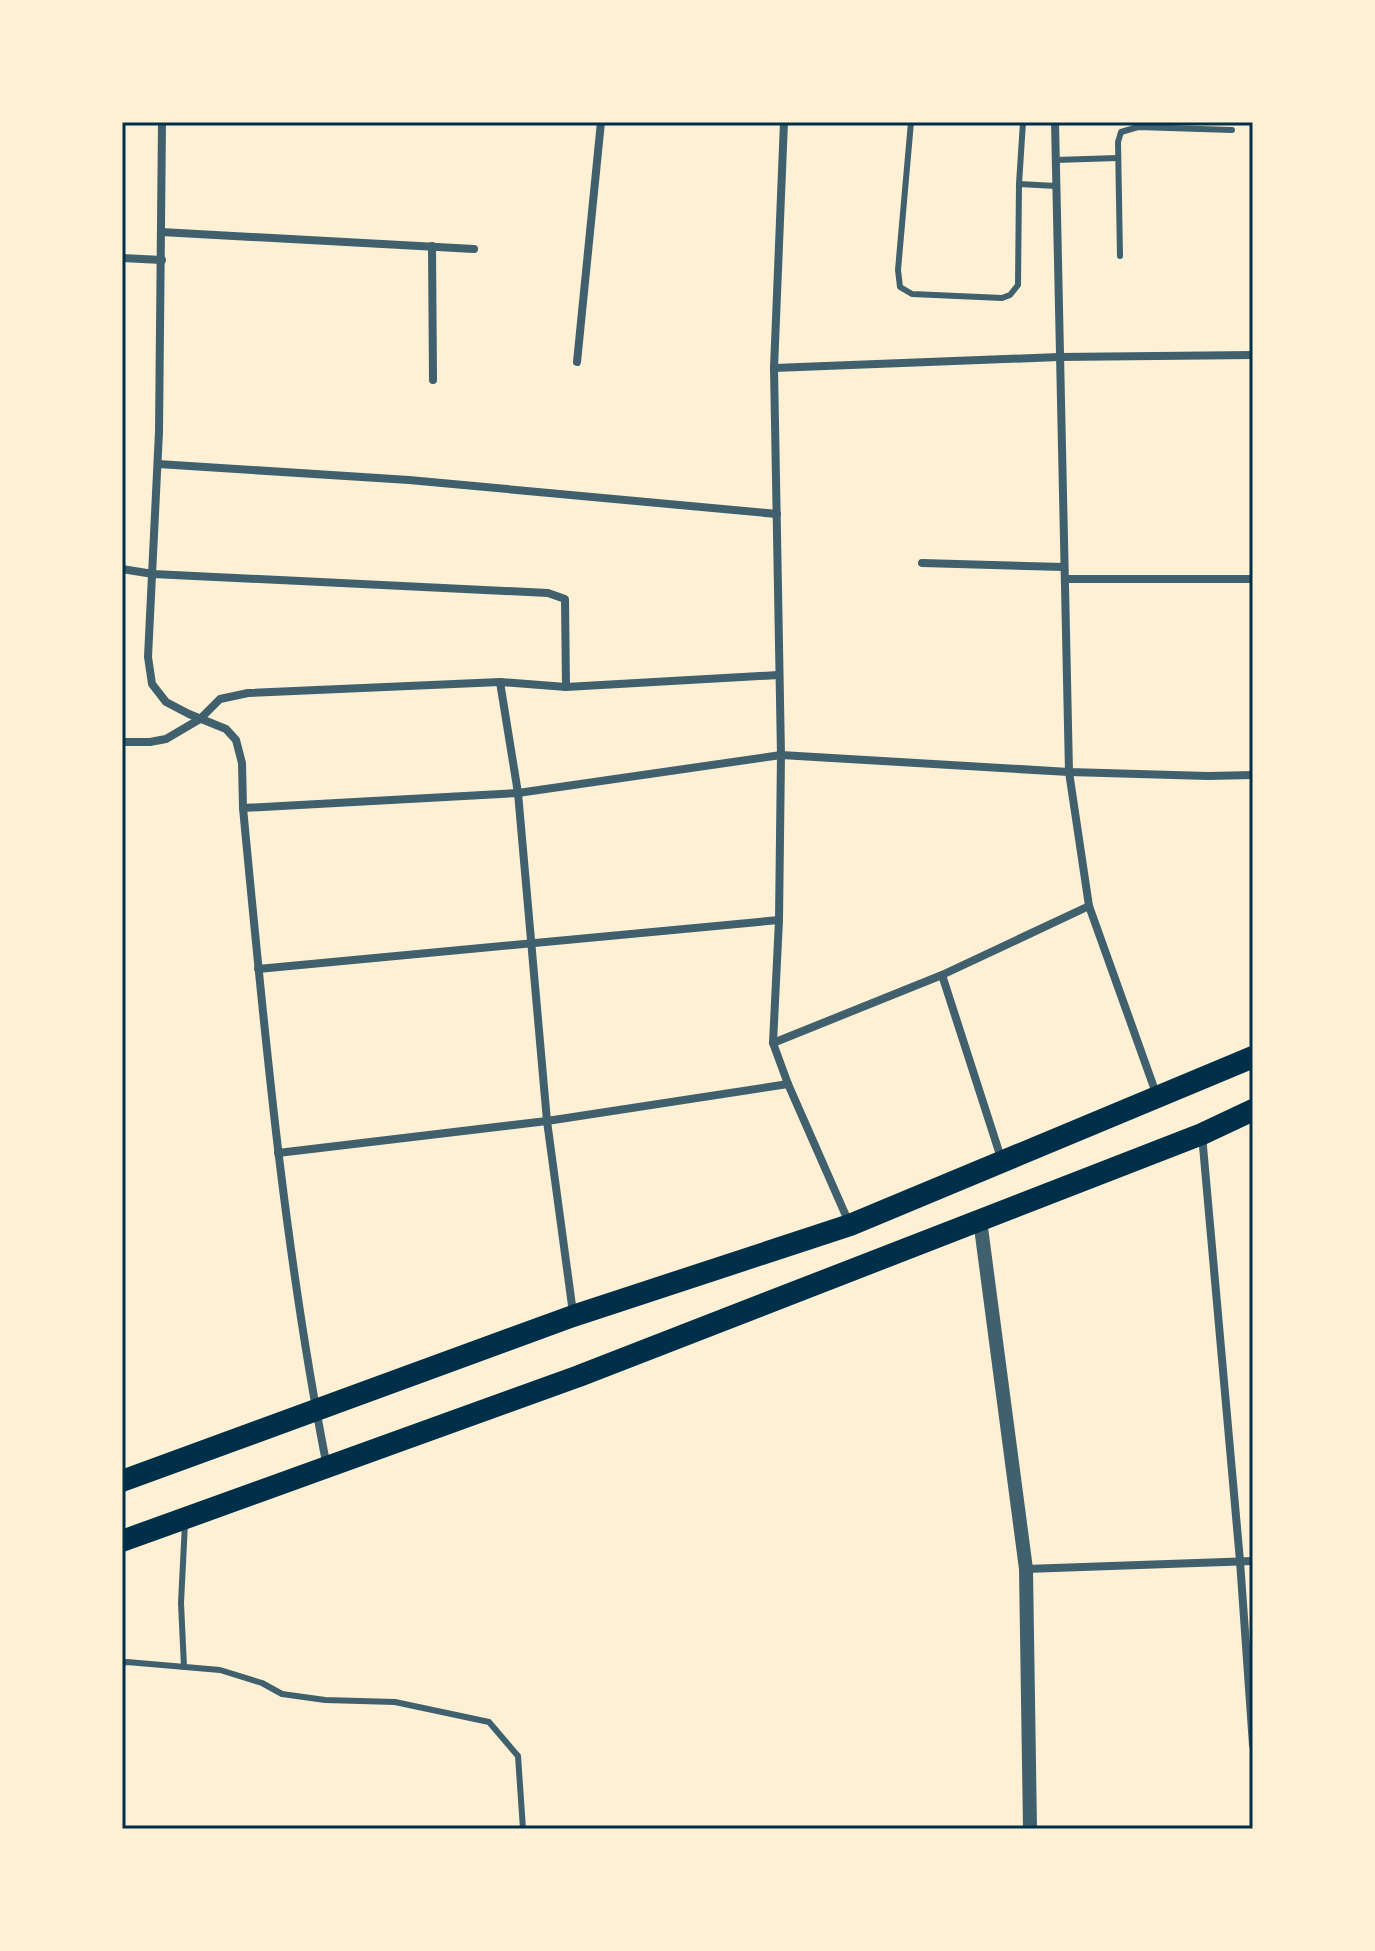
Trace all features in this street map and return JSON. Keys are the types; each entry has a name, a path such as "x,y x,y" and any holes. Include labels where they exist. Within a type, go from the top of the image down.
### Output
{"highway":[{"path":"122,1481 573,1316 850,1225 1253,1057"},
{"path":"122,1541 579,1376 1202,1134 1253,1110"}],"street":[{"path":"162,122 158,464 148,657 152,684 166,702 226,729 236,740 242,763 243,808 278,1153 327,1467"},
{"path":"577,362 601,122"},
{"path":"784,122 774,368 781,755 779,920 773,1043 850,1225"},
{"path":"1055,122 1069,772 1089,906 1158,1098"},
{"path":"161,232 474,249"},
{"path":"432,246 433,380"},
{"path":"122,258 162,260"},
{"path":"774,368 1059,357 1253,355"},
{"path":"158,464 409,480 777,514"},
{"path":"922,563 1064,567"},
{"path":"122,569 153,574 548,593 565,599 566,687"},
{"path":"1065,579 1253,579"},
{"path":"122,742 166,739 200,719 220,699 248,693 500,682 566,687 778,675"},
{"path":"500,682 518,793 547,1121 573,1316"},
{"path":"243,808 518,793 781,755 1069,772 1253,775"},
{"path":"773,1043 942,975 1089,906"},
{"path":"258,969 779,920"},
{"path":"942,975 1003,1162"},
{"path":"278,1153 547,1121 788,1084"},
{"path":"1202,1134 1253,1745"},
{"path":"980,1220 1026,1569 1030,1829"},
{"path":"1026,1569 1253,1561"}],"lane":[{"path":"911,122 898,270 900,287 912,294 1002,298 1010,295 1018,285 1023,122"},
{"path":"1120,256 1118,142 1121,132 1138,127 1232,130"},
{"path":"1055,160 1118,158"},
{"path":"1019,184 1056,186"},
{"path":"184,1667 181,1603 185,1518"},
{"path":"122,1663 220,1670 262,1683 282,1694 325,1700 395,1702 489,1722 518,1756 523,1829"}]}
